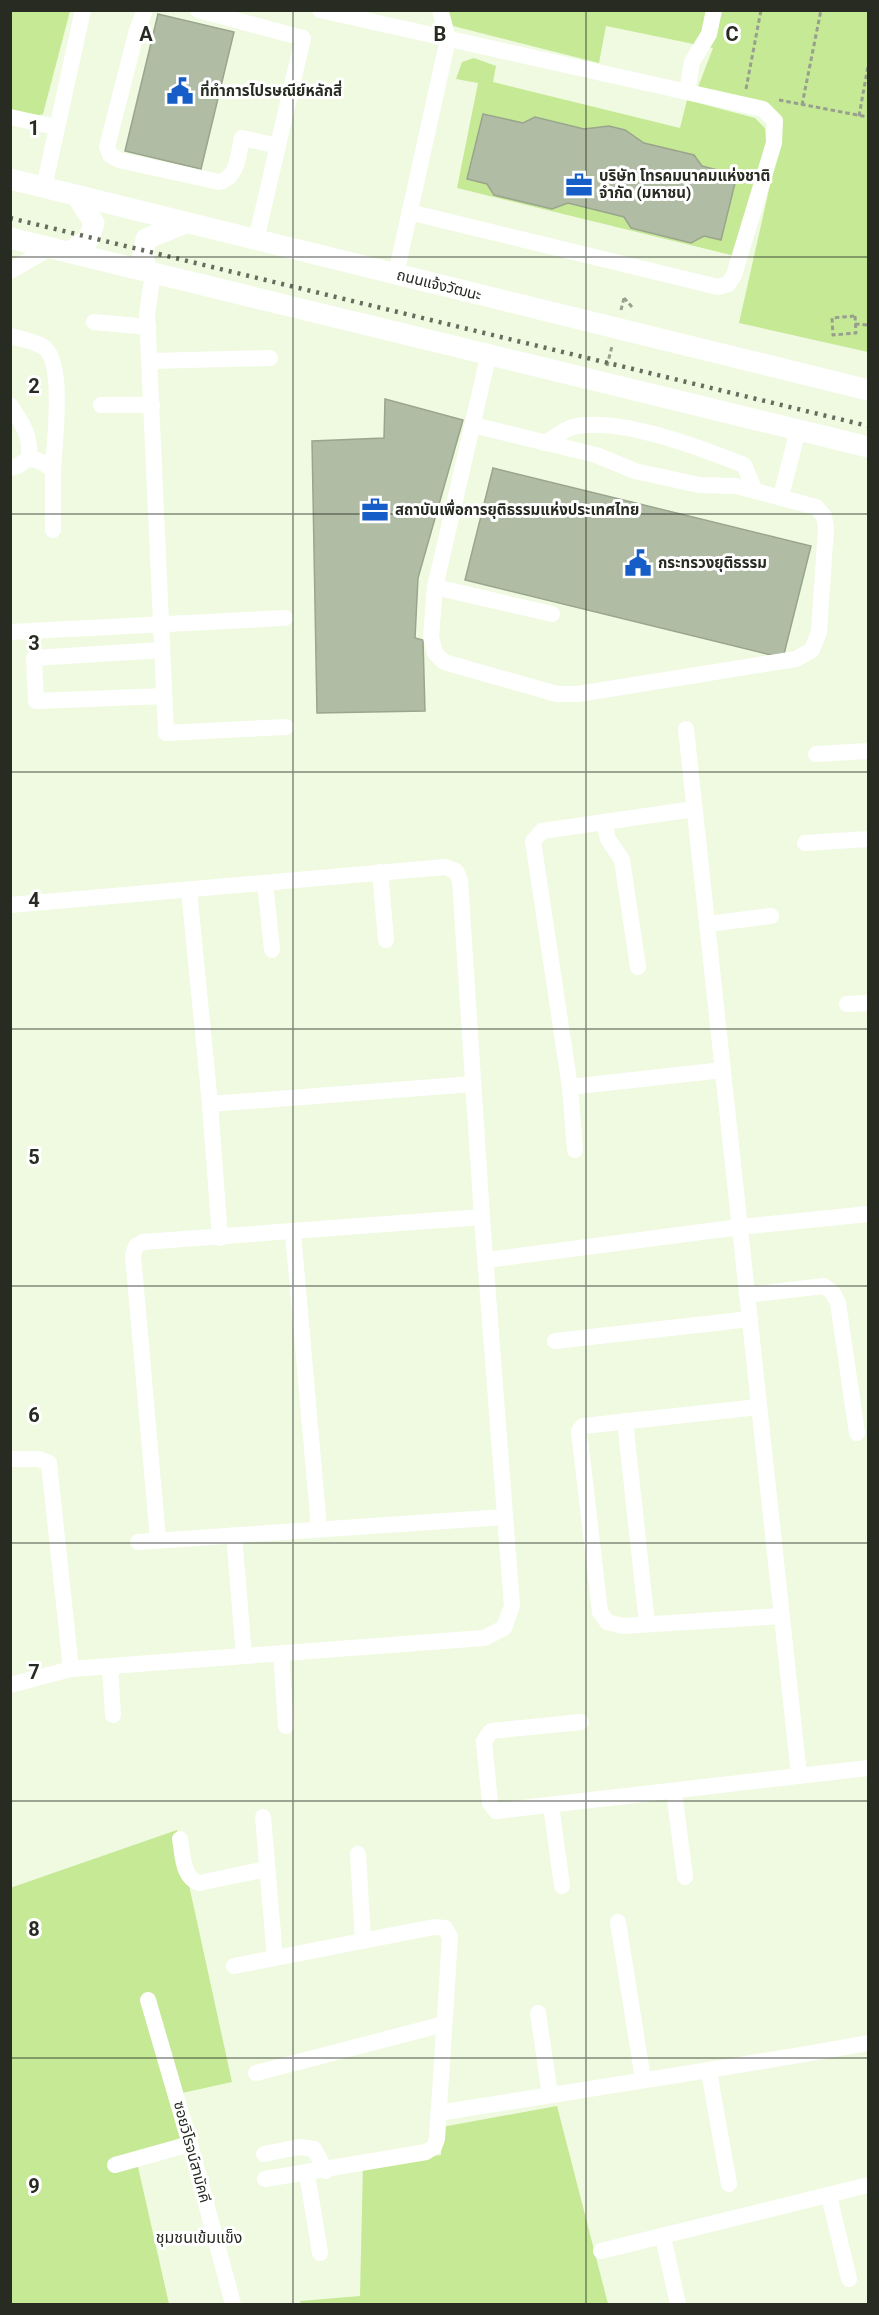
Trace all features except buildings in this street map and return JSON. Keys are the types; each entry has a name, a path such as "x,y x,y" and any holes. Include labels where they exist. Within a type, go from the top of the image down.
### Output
{"main road":[{"name":"ถนนแจ้งวัฒนะ","path":"10,178 868,390"},
{"path":"61,249 89,239 94,222 77,196"},
{"path":"150,272 143,255 146,239 185,223"},
{"path":"10,237 867,446"}],"street":[{"path":"44,187 83,10"},
{"path":"145,10 137,30 107,147 110,155 119,160 219,182 227,180 234,174 242,138 278,146"},
{"path":"198,10 303,38 256,240"},
{"path":"320,10 763,109 775,121 774,143 734,275 728,284 718,286 409,212"},
{"path":"396,274 448,39 440,10"},
{"path":"687,92 692,62 709,34 714,10"},
{"path":"10,117 56,127"},
{"path":"10,271 61,249"},
{"path":"150,272 148,327 166,732 286,728"},
{"path":"94,321 148,327"},
{"path":"10,336 44,346 54,362 57,386 53,530"},
{"path":"473,425 596,455 635,471 699,485 736,486 816,507 824,516 826,528 819,632 812,650 796,659 578,694 557,694 444,662 435,653 431,637 435,587 489,353"},
{"path":"150,361 270,358"},
{"path":"10,405 27,432 28,458"},
{"path":"101,405 152,405"},
{"path":"545,443 571,427 601,423 700,447 744,465 755,491"},
{"path":"781,496 798,430"},
{"path":"28,458 42,462 53,470"},
{"path":"10,468 18,466 28,458"},
{"path":"435,587 552,614"},
{"path":"10,632 285,618"},
{"path":"162,650 34,658 36,701 164,696"},
{"path":"686,729 799,1775"},
{"path":"816,754 868,751"},
{"path":"575,1150 570,1087 533,841 542,831 694,809"},
{"path":"604,822 608,839 622,861 638,967"},
{"path":"805,843 868,839"},
{"path":"10,905 445,867 456,871 459,876 512,1606 504,1628 484,1638 71,1669 10,1685"},
{"path":"380,872 386,940"},
{"path":"266,883 272,950"},
{"path":"189,890 210,1104 220,1238"},
{"path":"707,924 771,916"},
{"path":"847,1004 868,1003"},
{"path":"570,1087 723,1070"},
{"path":"210,1104 473,1084"},
{"path":"487,1260 740,1227 868,1214"},
{"path":"159,1540 133,1255 136,1246 143,1242 293,1233 482,1217"},
{"path":"293,1233 319,1528"},
{"path":"747,1294 824,1286 833,1293 838,1303 857,1433"},
{"path":"555,1341 750,1319"},
{"path":"759,1407 583,1426 579,1431 600,1612 607,1622 623,1626 782,1616"},
{"path":"625,1421 647,1624"},
{"path":"10,1459 39,1459 49,1463 71,1669"},
{"path":"138,1542 504,1517"},
{"path":"234,1535 244,1656"},
{"path":"281,1654 286,1726"},
{"path":"110,1666 113,1715"},
{"path":"581,1722 491,1731 484,1741 490,1803 496,1811 868,1768"},
{"path":"674,1792 685,1877"},
{"path":"551,1805 562,1886"},
{"path":"263,1817 275,1958"},
{"path":"180,1839 187,1874 191,1880 199,1883 266,1869"},
{"path":"358,1854 363,1941"},
{"path":"618,1922 643,2079"},
{"path":"234,1966 434,1927 445,1928 450,1937 437,2139 434,2147 426,2152 326,2171 266,2179"},
{"name":"ซอยวิโรจน์สามัคคี","path":"148,2000 190,2144 232,2304"},
{"path":"537,2013 550,2095"},
{"path":"256,2073 444,2024"},
{"path":"438,2113 643,2079 709,2072 868,2043"},
{"path":"709,2072 729,2184"},
{"path":"115,2165 190,2144"},
{"path":"264,2154 299,2147 314,2149 326,2171"},
{"path":"307,2174 320,2253"},
{"path":"601,2251 868,2185"},
{"path":"829,2196 849,2279"},
{"path":"663,2237 678,2304"}],"path":[{"path":"745,94 761,10"},
{"path":"802,105 821,10"},
{"path":"859,116 868,66"},
{"path":"768,98 868,117"},
{"path":"619,319 624,297 632,307"},
{"path":"855,316 855,324 856,333 833,335 832,318 855,316"},
{"path":"855,324 868,325"},
{"path":"605,372 613,340"}],"green space":[{"path":"11,11 70,11 43,114 35,117 11,112"},
{"path":"449,11 868,11 868,352 739,323 781,136 782,121 698,87 713,48 606,26 599,63 453,26"},
{"path":"474,58 496,66 493,82 680,128 687,100 755,118 765,128 766,142 735,256 457,188 478,83 456,79 462,62"},
{"path":"177,1830 232,2082 173,2095 186,2145 136,2158 169,2304 11,2304 10,1888"},
{"path":"557,2106 608,2304 301,2304 300,2301 360,2296 363,2164 441,2155 442,2127"}],"railway":[{"path":"10,218 868,426"}],"place":[{"name":"ที่ทำการไปรษณีย์หลักสี่","path":"180,91"},
{"name":"บริษัท โทรคมนาคมแห่งชาติ จำกัด (มหาชน)","path":"579,185"},
{"name":"สถาบันเพื่อการยุติธรรมแห่งประเทศไทย","path":"375,510"},
{"name":"กระทรวงยุติธรรม","path":"638,563"}],"district":[{"name":"ชุมชนเข้มแข็ง","path":"199,2237"}]}
